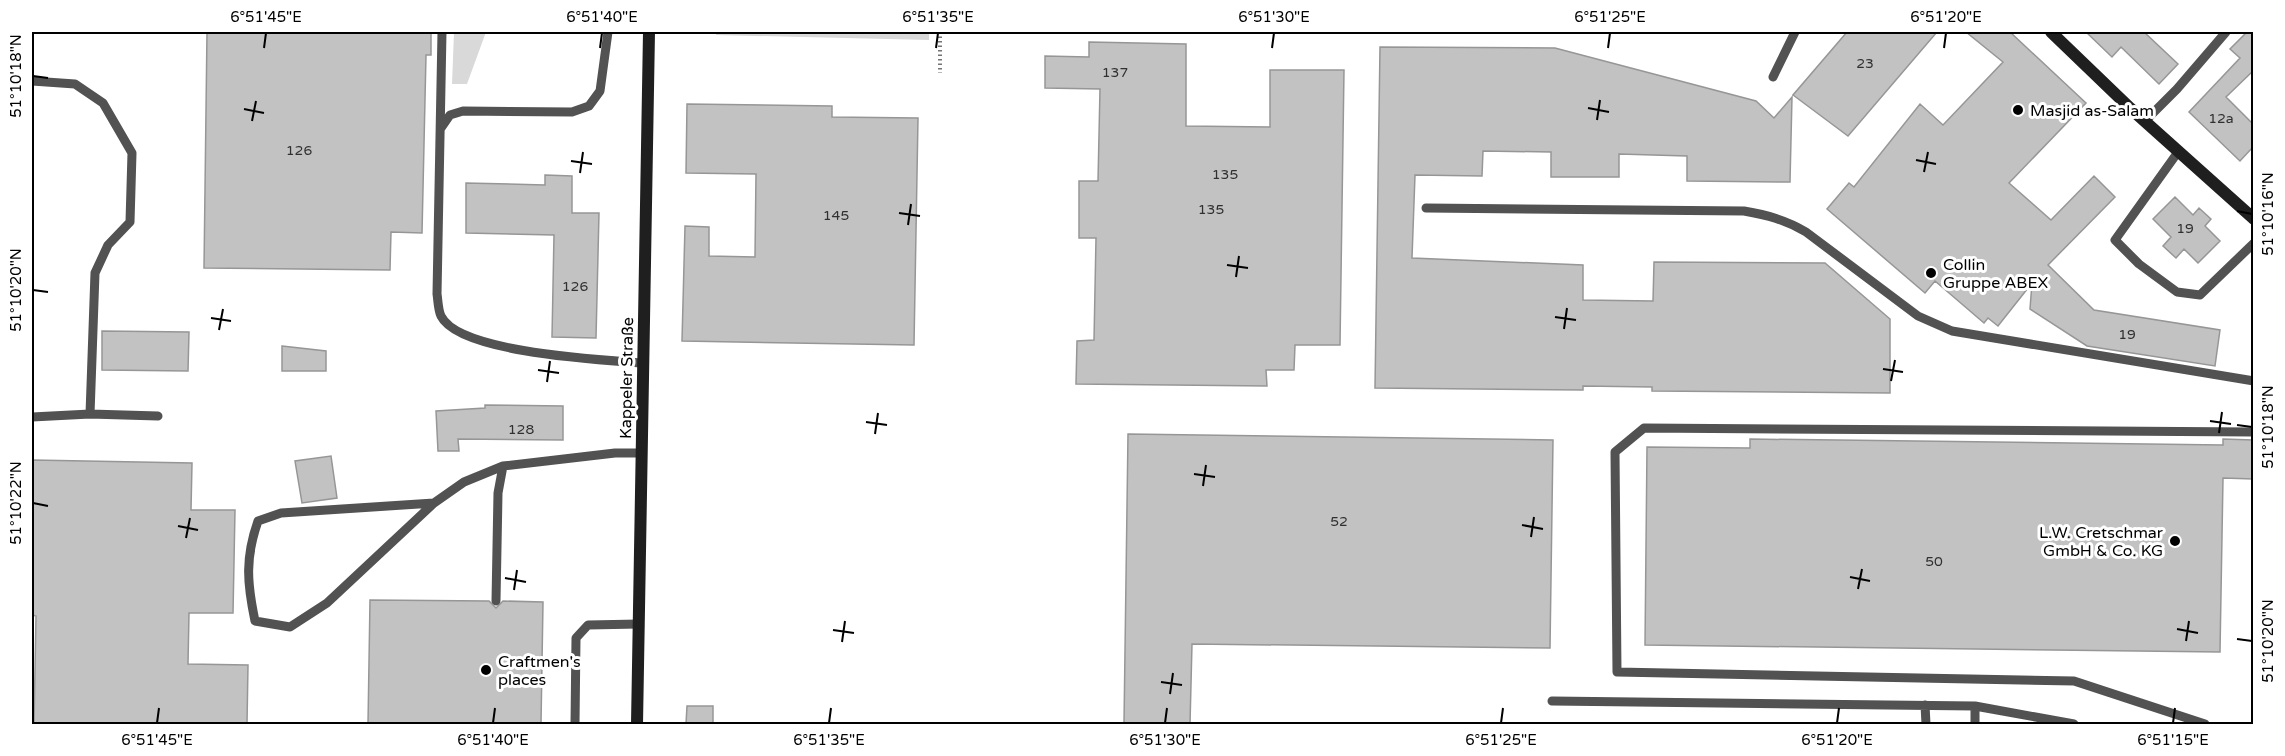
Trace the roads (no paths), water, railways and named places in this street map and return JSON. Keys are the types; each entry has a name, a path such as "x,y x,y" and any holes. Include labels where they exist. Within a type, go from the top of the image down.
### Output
{"street":[{"name":"Kappeler Straße","path":"638,724 649,32"},
{"path":"2051,32 2145,122 2253,219"}],"lane":[{"path":"442,32 437,294 441,317 460,333 511,349 642,363"},
{"path":"440,130 450,115 463,111 572,112 589,106 600,91 609,32"},
{"path":"1773,77 1795,32"},
{"path":"2145,122 2226,32"},
{"path":"32,81 75,84 103,103 132,153 130,222 108,245 95,273 90,414"},
{"path":"2178,152 2115,240 2139,264 2177,292 2200,295 2253,243"},
{"path":"1426,208 1744,211 1768,215 1788,221 1806,232 1918,316 1952,331 2253,381"},
{"path":"32,417 90,414 158,416"},
{"path":"2205,724 2074,681 1617,672 1616,452 1644,428 2253,432"},
{"path":"434,503 281,513 258,521 249,546 248,588 255,621 290,627 327,603 434,503 464,482 503,466 615,453 641,453"},
{"path":"496,601 498,493 503,466"},
{"path":"575,724 576,638 588,625 639,624"},
{"path":"1552,701 1975,706 2074,724"},
{"path":"1925,705 1926,724"},
{"path":"1975,706 1975,724"}],"place":[{"name":"Masjid as-Salam","path":"2018,110"},
{"name":"Collin Gruppe ABEX","path":"1931,273"},
{"name":"L.W. Cretschmar GmbH & Co. KG","path":"2175,541"},
{"name":"Craftmen's places","path":"486,670"}]}
